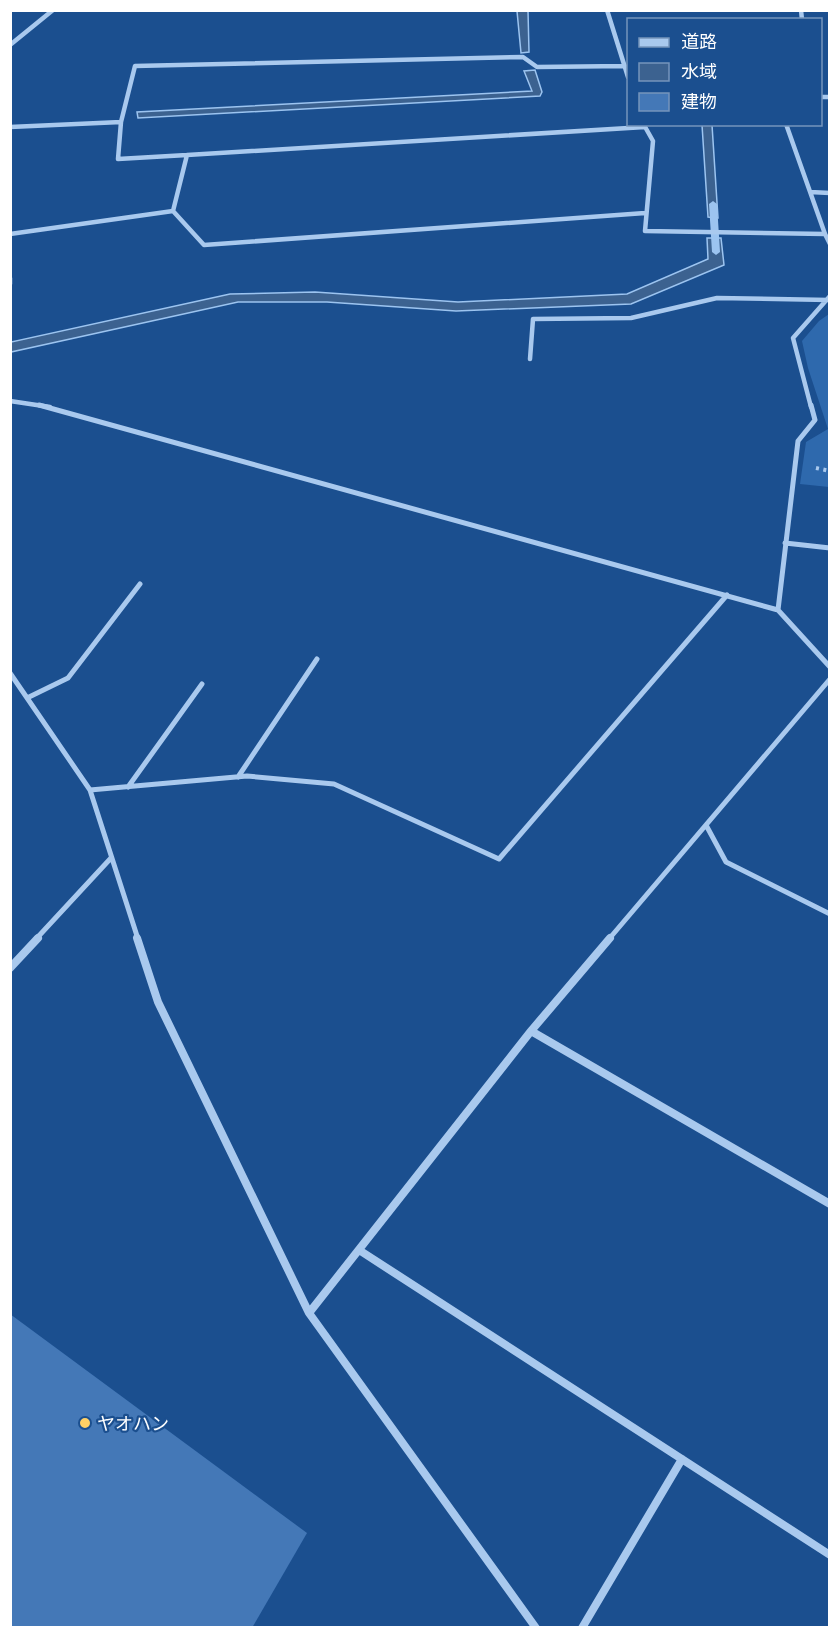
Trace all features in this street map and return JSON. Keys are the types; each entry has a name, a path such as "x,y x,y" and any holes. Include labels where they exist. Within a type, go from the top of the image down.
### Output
{"street":[{"path":"10,45 53,10"},
{"path":"607,10 627,73"},
{"path":"625,66 537,67 523,57 135,66 121,122 118,159 644,126 653,141 645,231 825,234"},
{"path":"10,127 121,122"},
{"path":"787,126 830,244"},
{"path":"173,211 187,156"},
{"path":"810,192 830,193"},
{"path":"173,211 204,245 645,213"},
{"path":"10,234 173,211"},
{"path":"10,278 10,284"},
{"path":"530,359 533,319 631,318 717,298 828,298"},
{"path":"778,610 798,441 815,420 793,338 828,298"},
{"path":"10,401 52,408 778,610 830,667"},
{"path":"785,543 830,548"},
{"path":"27,698 68,678 140,584"},
{"path":"90,790 238,777 334,784 499,859 728,595"},
{"path":"238,777 317,659"},
{"path":"10,673 90,790 158,1002 309,1313 536,1628"},
{"path":"309,1313 531,1031 830,678"},
{"path":"128,787 202,684"},
{"path":"706,825 726,862 830,914"},
{"path":"10,968 111,858"},
{"path":"531,1031 830,1204"},
{"path":"359,1250 830,1555"},
{"path":"582,1628 682,1459"}],"shaded area":[{"path":"829,314 829,487 800,484 806,442 828,429 808,368 802,341 819,321"}],"water":[{"path":"517,11 528,11 529,52 521,53"},
{"path":"535,70 542,92 540,96 138,118 137,112 532,91 524,71"},
{"path":"702,126 712,126 718,218 708,217"},
{"path":"707,238 721,238 724,265 631,304 456,311 327,302 238,302 11,352 11,342 230,294 315,292 458,302 627,294 708,259"}],"building":[{"name":"ヤオハン","path":"10,1314 307,1533 252,1628 10,1628"}],"waterway":[{"path":"713,204 716,252"}],"place":[{"name":"ヤオハン","path":"85,1423"}]}
